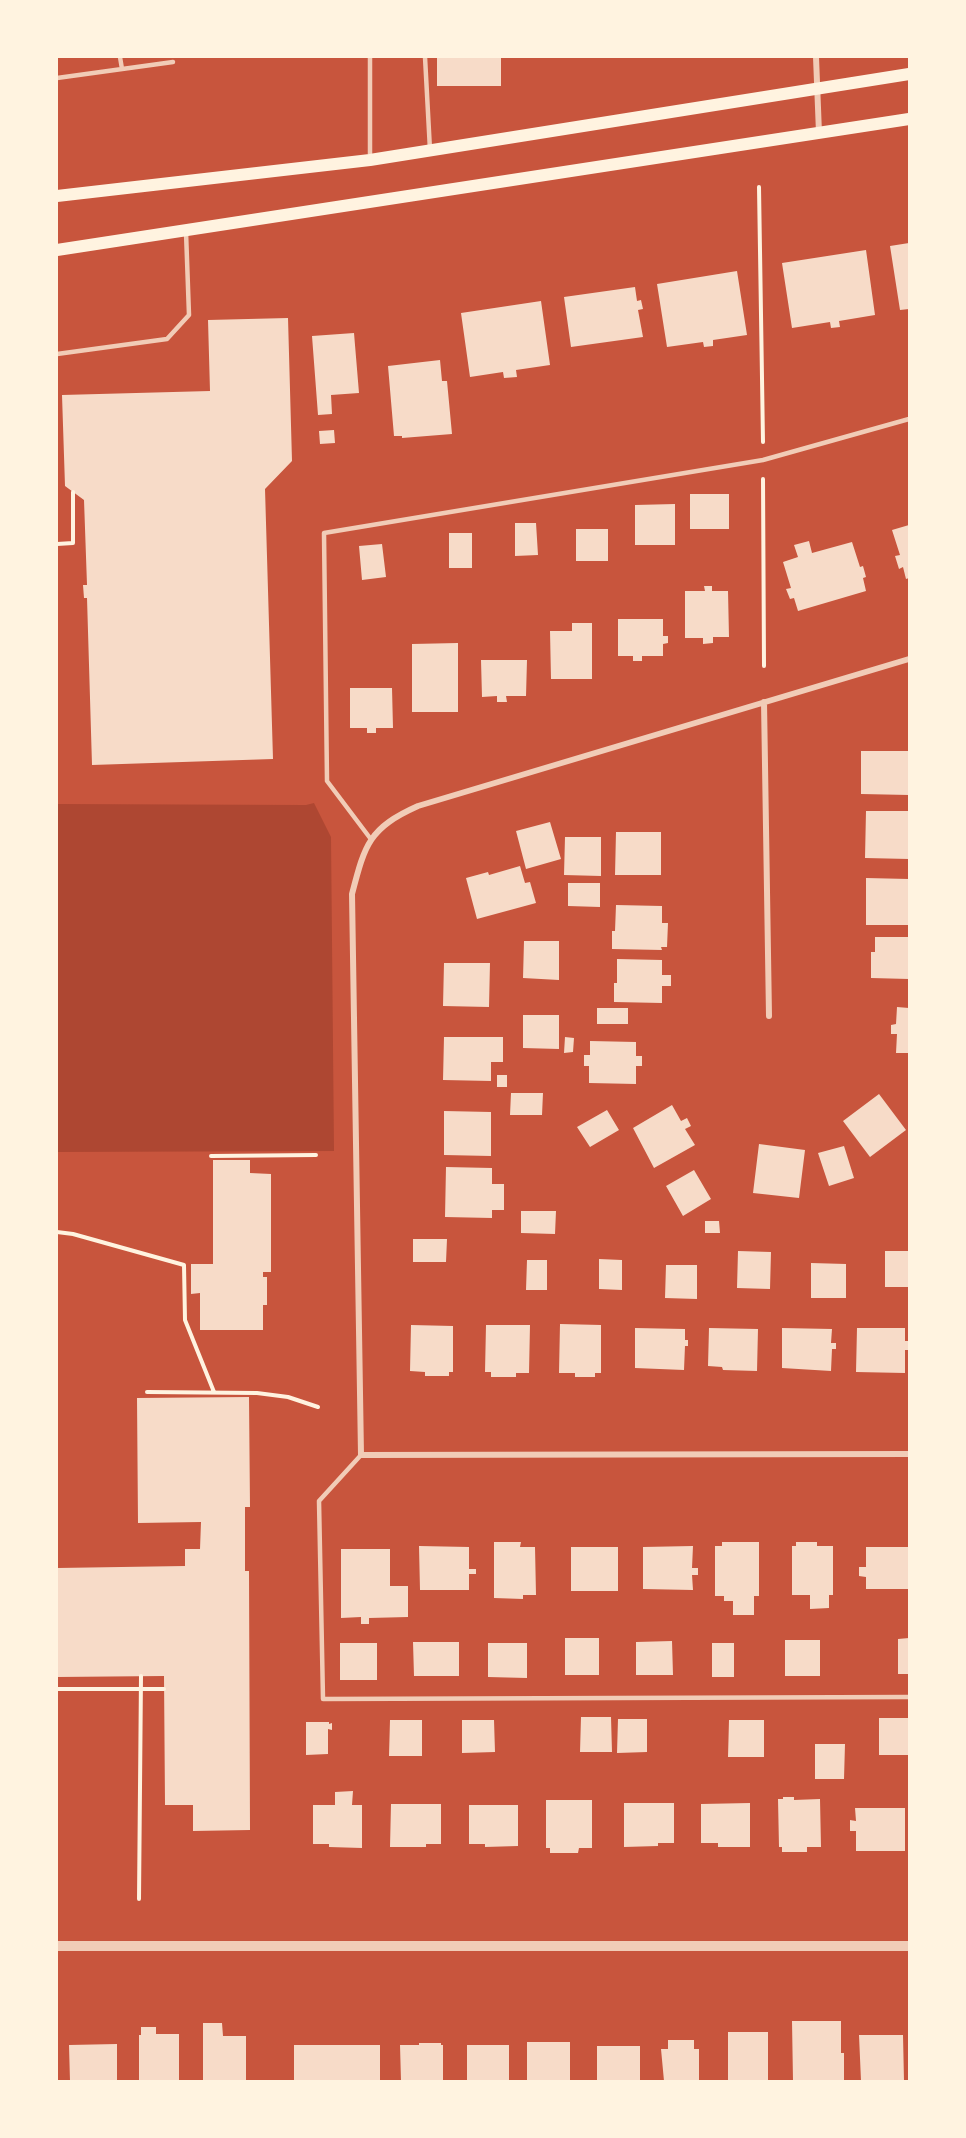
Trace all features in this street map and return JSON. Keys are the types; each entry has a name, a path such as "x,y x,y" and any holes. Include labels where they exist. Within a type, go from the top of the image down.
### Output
{"main road":[{"path":"57,196 370,160 909,74"},
{"path":"57,250 909,119"}],"street":[{"path":"816,57 819,133"},
{"path":"909,659 425,803 394,817 370,838 359,865 352,894 361,1455 909,1454"},
{"path":"764,702 770,1016"},
{"path":"57,1946 909,1946"}],"lane":[{"path":"120,57 122,69"},
{"path":"370,57 370,160"},
{"path":"424,57 430,150"},
{"path":"57,78 173,62"},
{"path":"57,354 167,339 189,315 186,230"},
{"path":"370,838 327,781 324,533 763,460 909,419"},
{"path":"361,1455 319,1501 323,1699 909,1697"}],"path":[{"path":"759,187 764,666"},
{"path":"57,544 73,543 73,492"},
{"path":"211,1156 316,1155"},
{"path":"57,1232 72,1234 184,1265 184,1320 214,1392"},
{"path":"147,1392 257,1392 288,1397 318,1407"},
{"path":"139,1899 141,1676"},
{"path":"57,1689 164,1689"}],"shaded area":[{"path":"314,803 331,837 334,1151 57,1152 57,804 306,805"}],"building":[{"path":"437,57 501,57 501,86 437,86"},
{"path":"909,243 909,309 900,310 890,246"},
{"path":"866,250 875,315 839,321 840,327 831,328 830,322 792,328 782,263"},
{"path":"737,271 747,335 713,340 713,346 704,347 703,342 667,347 657,284"},
{"path":"635,287 637,301 641,300 643,309 638,310 643,337 571,347 564,297"},
{"path":"541,301 550,365 516,370 517,377 504,378 503,372 470,377 461,313"},
{"path":"288,318 292,461 265,489 273,759 92,765 87,598 84,598 83,585 87,585 84,500 65,486 62,395 210,391 208,320"},
{"path":"354,333 359,393 331,395 332,414 318,415 312,336"},
{"path":"440,360 442,381 447,381 452,434 402,438 402,436 394,436 388,366"},
{"path":"334,430 335,443 320,444 319,431"},
{"path":"690,494 729,494 729,529 690,529"},
{"path":"675,504 675,545 635,545 635,505"},
{"path":"515,523 536,523 538,555 515,556"},
{"path":"909,525 909,578 906,579 903,567 899,569 895,556 900,555 892,530"},
{"path":"576,529 608,529 608,561 576,561"},
{"path":"449,533 472,533 472,568 449,568"},
{"path":"809,541 812,553 852,542 860,567 863,566 866,591 798,611 794,598 790,599 786,589 791,588 783,562 798,557 794,545"},
{"path":"382,544 386,577 362,580 359,546"},
{"path":"704,586 712,586 712,591 728,591 729,637 713,637 713,643 703,644 703,638 685,638 685,591 705,591"},
{"path":"618,619 663,619 663,636 668,636 668,643 663,644 663,656 642,656 642,661 633,661 633,656 618,656"},
{"path":"572,623 592,623 592,679 551,679 550,631 572,631"},
{"path":"458,643 458,712 412,712 412,644"},
{"path":"481,660 527,660 526,696 506,696 507,702 497,702 497,696 482,697"},
{"path":"350,688 392,688 393,728 376,728 376,733 367,733 367,728 350,728"},
{"path":"861,751 909,751 909,795 861,794"},
{"path":"866,811 909,811 909,859 865,858"},
{"path":"550,822 561,859 526,869 516,831"},
{"path":"616,832 661,832 661,875 615,875"},
{"path":"565,837 601,837 601,876 564,875"},
{"path":"520,866 525,883 530,882 536,903 477,919 466,878 488,872 489,875"},
{"path":"866,878 909,879 909,925 866,925"},
{"path":"568,883 600,883 600,907 568,906"},
{"path":"616,905 662,906 662,923 668,923 667,947 661,947 662,950 612,949"},
{"path":"875,937 909,937 909,979 871,978 871,952 875,952"},
{"path":"524,941 559,941 559,980 523,978"},
{"path":"617,959 662,960 662,975 671,975 671,986 662,986 662,1003 614,1002"},
{"path":"444,963 490,963 489,1007 443,1006"},
{"path":"897,1007 909,1008 909,1053 896,1053 897,1034 891,1034 891,1025 896,1024"},
{"path":"597,1008 628,1008 628,1024 597,1024"},
{"path":"523,1015 559,1015 559,1049 523,1048"},
{"path":"444,1037 503,1037 503,1062 491,1062 491,1081 443,1080"},
{"path":"565,1037 574,1038 573,1052 564,1053"},
{"path":"590,1041 636,1042 636,1056 642,1056 642,1066 636,1066 636,1084 589,1083 589,1066 584,1066 584,1055 590,1055"},
{"path":"497,1075 507,1075 507,1087 497,1087"},
{"path":"511,1093 543,1093 542,1115 510,1115"},
{"path":"879,1094 906,1130 870,1157 843,1121"},
{"path":"672,1105 681,1121 687,1118 691,1126 685,1129 695,1145 654,1168 633,1128"},
{"path":"607,1110 619,1130 590,1147 577,1127"},
{"path":"444,1111 491,1112 491,1156 444,1155"},
{"path":"759,1144 805,1150 799,1198 753,1193"},
{"path":"844,1146 854,1178 829,1186 818,1153"},
{"path":"213,1160 250,1160 250,1173 271,1174 271,1272 263,1272 263,1277 267,1277 267,1305 263,1305 263,1330 200,1330 200,1293 191,1294 191,1264 213,1264"},
{"path":"446,1167 492,1168 492,1184 504,1184 504,1210 492,1210 492,1218 445,1217"},
{"path":"694,1170 711,1199 683,1216 666,1186"},
{"path":"521,1211 556,1211 555,1234 521,1233"},
{"path":"705,1221 719,1221 720,1233 705,1233"},
{"path":"413,1239 447,1239 446,1262 413,1262"},
{"path":"738,1251 771,1252 770,1289 737,1288"},
{"path":"885,1251 909,1251 909,1287 885,1287"},
{"path":"599,1259 622,1260 622,1290 599,1289"},
{"path":"527,1260 547,1260 547,1290 526,1290"},
{"path":"811,1263 846,1264 846,1298 811,1298"},
{"path":"666,1265 697,1265 697,1299 665,1298"},
{"path":"560,1324 601,1325 601,1373 595,1373 595,1377 575,1377 575,1373 559,1373"},
{"path":"411,1325 453,1326 453,1372 449,1372 449,1376 425,1376 425,1372 410,1371"},
{"path":"486,1325 530,1325 529,1373 516,1373 516,1377 491,1377 491,1372 485,1372"},
{"path":"635,1328 685,1329 685,1340 688,1340 688,1346 685,1346 684,1370 635,1368"},
{"path":"709,1328 758,1329 757,1371 723,1370 722,1367 708,1366"},
{"path":"782,1328 832,1329 831,1343 836,1343 836,1349 832,1349 831,1371 782,1368"},
{"path":"857,1328 905,1328 905,1341 909,1341 909,1350 905,1350 905,1373 856,1372"},
{"path":"249,1397 250,1507 245,1507 245,1571 249,1571 250,1830 193,1831 193,1805 165,1805 164,1676 57,1677 57,1568 185,1566 185,1549 200,1549 201,1522 138,1523 137,1398"},
{"path":"494,1542 521,1542 520,1547 535,1547 536,1595 523,1595 523,1599 494,1598"},
{"path":"722,1542 759,1542 759,1596 754,1596 754,1615 733,1615 733,1601 724,1601 724,1596 715,1596 715,1546 722,1546"},
{"path":"796,1542 817,1542 817,1546 833,1546 833,1595 829,1595 829,1608 810,1609 810,1595 792,1595 792,1546 796,1546"},
{"path":"419,1546 469,1547 469,1569 476,1569 476,1574 469,1574 469,1590 420,1590"},
{"path":"693,1546 692,1568 698,1568 698,1575 692,1575 693,1590 643,1589 643,1547"},
{"path":"571,1547 618,1547 618,1591 571,1591"},
{"path":"866,1547 909,1547 909,1589 866,1589 866,1577 859,1576 859,1567 866,1567"},
{"path":"341,1549 390,1549 390,1586 408,1586 408,1617 369,1618 369,1624 361,1624 361,1617 341,1618"},
{"path":"565,1638 599,1638 599,1675 565,1675"},
{"path":"909,1638 909,1674 898,1674 898,1639"},
{"path":"785,1640 820,1640 820,1676 785,1676"},
{"path":"672,1641 673,1675 636,1675 636,1642"},
{"path":"413,1642 459,1642 459,1676 414,1676"},
{"path":"340,1643 377,1643 377,1680 340,1680"},
{"path":"488,1643 527,1643 527,1678 488,1677"},
{"path":"712,1643 734,1643 734,1677 712,1677"},
{"path":"581,1717 611,1717 612,1752 580,1752"},
{"path":"879,1718 909,1718 909,1755 879,1755"},
{"path":"618,1719 647,1719 647,1752 617,1753"},
{"path":"390,1720 422,1720 422,1756 389,1756"},
{"path":"462,1720 494,1720 495,1752 462,1753"},
{"path":"729,1720 764,1720 764,1757 728,1757"},
{"path":"306,1722 332,1723 332,1730 328,1729 328,1754 306,1755"},
{"path":"815,1744 845,1744 844,1779 815,1779"},
{"path":"353,1791 352,1805 362,1805 362,1848 313,1844 313,1805 335,1805 335,1792"},
{"path":"783,1797 794,1797 794,1800 820,1799 821,1847 807,1847 807,1852 782,1852 782,1847 779,1847 778,1799 783,1799"},
{"path":"546,1800 592,1800 592,1848 579,1848 578,1853 550,1853 550,1848 546,1848"},
{"path":"624,1803 674,1803 674,1843 624,1847"},
{"path":"750,1803 750,1847 718,1847 718,1843 701,1843 701,1804"},
{"path":"391,1804 441,1804 441,1844 426,1844 426,1847 390,1847"},
{"path":"469,1805 518,1805 518,1846 485,1847 485,1844 469,1844"},
{"path":"855,1808 905,1808 905,1851 856,1851 856,1831 850,1831 850,1820 856,1821"},
{"path":"792,2021 841,2021 844,2081 793,2081"},
{"path":"203,2023 222,2023 223,2036 246,2036 246,2081 203,2081"},
{"path":"141,2027 156,2027 156,2034 179,2034 179,2081 139,2081"},
{"path":"728,2032 768,2032 768,2081 728,2081"},
{"path":"859,2035 903,2035 904,2081 861,2081"},
{"path":"668,2040 694,2040 694,2049 699,2049 699,2081 664,2081 661,2049 668,2049"},
{"path":"527,2042 570,2042 570,2081 527,2081"},
{"path":"419,2043 441,2043 443,2045 443,2081 401,2081 400,2045 419,2045"},
{"path":"117,2044 117,2081 70,2081 69,2045"},
{"path":"294,2045 380,2045 380,2081 294,2081"},
{"path":"467,2045 509,2045 509,2081 467,2081"},
{"path":"597,2046 640,2046 640,2081 597,2081"}]}
